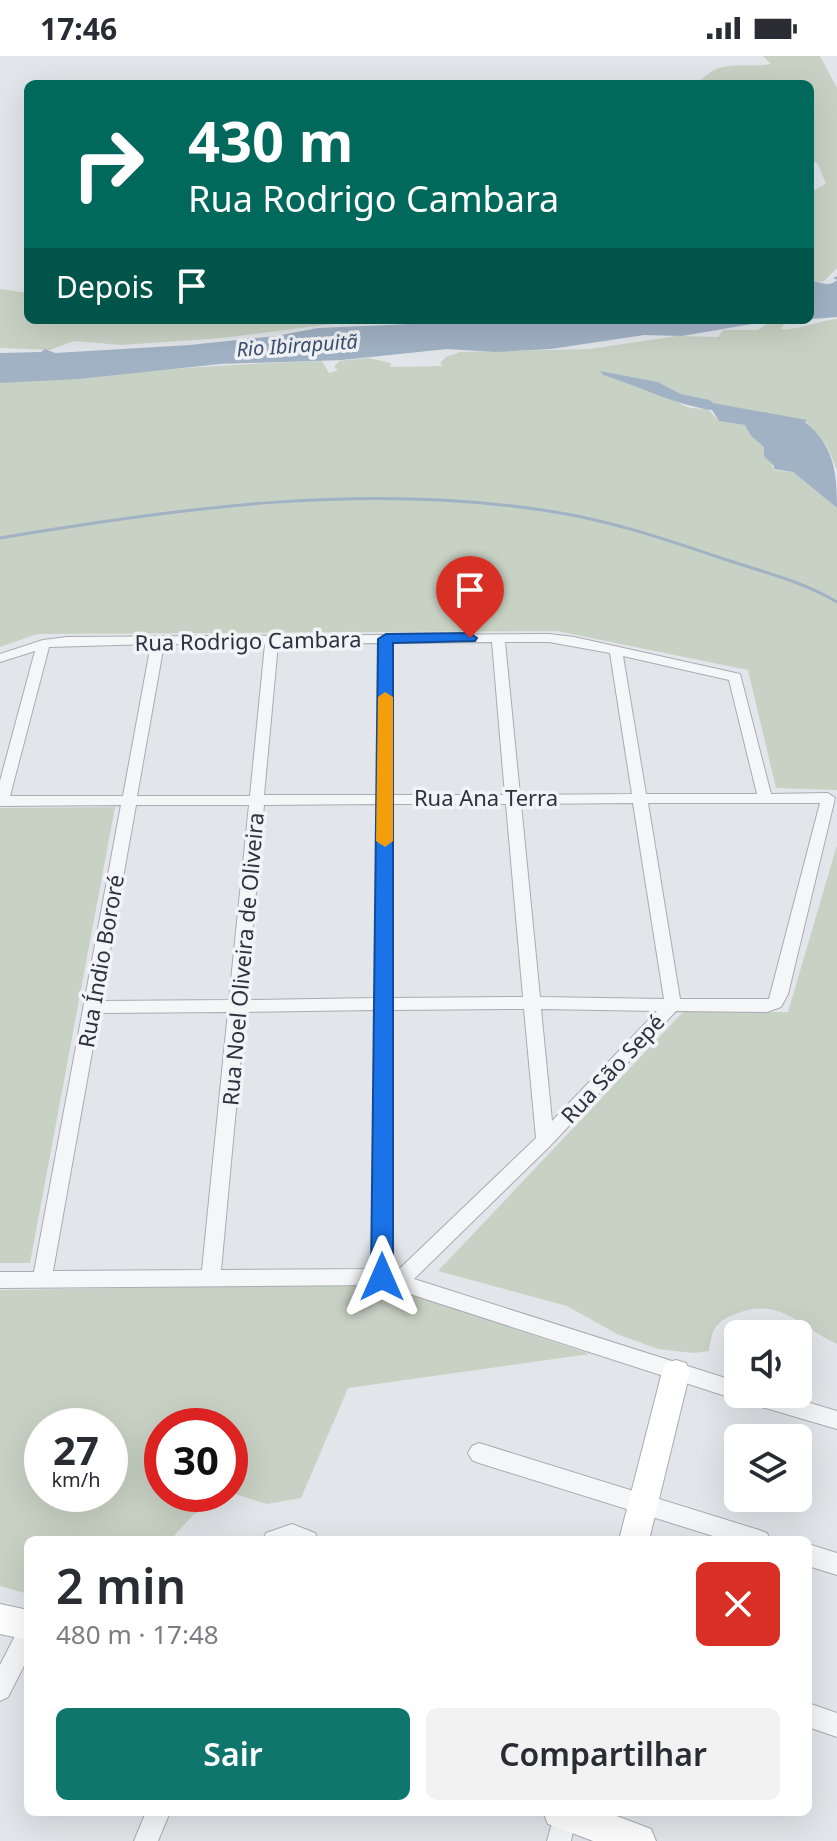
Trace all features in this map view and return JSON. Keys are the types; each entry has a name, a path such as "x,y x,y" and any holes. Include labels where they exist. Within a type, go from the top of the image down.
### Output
{"street":[{"path":"498,638 545,1140"},
{"name":"Rua Rodrigo Cambara","path":"0,658 43,644 549,638 735,677 765,798"},
{"path":"386,639 383,1004 391,1279"},
{"name":"Rua Noel Oliveira de Oliveira","path":"211,1279 272,640"},
{"name":"Rua Índio Bororé","path":"42,1280 158,642"},
{"path":"1,801 43,644"},
{"name":"Rua São Sepé","path":"391,1279 545,1140 673,1004 616,652"},
{"name":"Rua Ana Terra","path":"1,801 828,798 780,994 775,1003 767,1006 673,1004"},
{"path":"92,1007 673,1004"},
{"path":"0,1280 391,1279 724,1387"},
{"path":"635,1536 676,1372"},
{"path":"796,1408 837,1420"},
{"path":"479,1453 746,1536"},
{"path":"812,1556 837,1564"},
{"path":"0,1619 24,1624"},
{"path":"0,1689 24,1642"},
{"path":"812,1716 837,1725"},
{"path":"146,1841 156,1816"},
{"path":"563,1820 639,1841"}],"green space":[{"path":"763,56 820,56 837,88 837,268 823,282 814,281 814,190 826,184 818,164 814,162 814,80 700,80 719,68 771,64"},
{"path":"0,289 24,292 24,324 332,324 222,338 122,345 74,341 50,350 0,348"},
{"path":"837,319 837,470 827,446 805,420 712,403 681,394 658,382 603,375 642,386 690,408 708,409 719,421 745,425 751,436 764,447 774,470 793,472 837,508 837,790 776,788 748,670 557,631 37,634 0,647 0,383 322,361 329,373 338,370 334,367 339,361 368,358 391,363 390,367 443,366 440,363 446,357 460,352 590,349 677,336 718,337 723,330 757,330 765,324 784,324 781,329 785,329"},
{"path":"115,807 30,1263 0,1263 0,808"},
{"path":"837,845 837,1344 812,1330 812,1320 796,1320 777,1311 751,1309 718,1324 709,1351 694,1353 658,1349 617,1334 567,1306 438,1271 683,1012 788,1012"},
{"path":"382,1284 590,1354 348,1388 301,1498 267,1504 248,1498 248,1408 144,1408 144,1512 198,1512 174,1536 24,1536 24,1593 0,1586 0,1290"}],"water":[{"path":"837,280 837,317 814,319 814,282 829,284"},
{"name":"Rio Ibirapuitã","path":"411,324 752,324 682,336 644,335 551,349 496,352 447,349 342,360 220,364 79,379 0,383 0,353 190,345 276,336 318,328"},
{"path":"600,371 658,382 681,394 713,403 807,420 805,422 822,440 832,460 837,508 793,472 774,469 764,456 764,447 751,436 745,425 719,421 712,410 671,400 603,375"}],"waterway":[{"path":"0,538 207,508 277,502 416,499 485,503 555,512 638,531 794,582 837,602"}],"slow traffic":[{"path":"385,697 385,841"}],"route":[{"path":"382,1277 386,639 470,638"}]}
